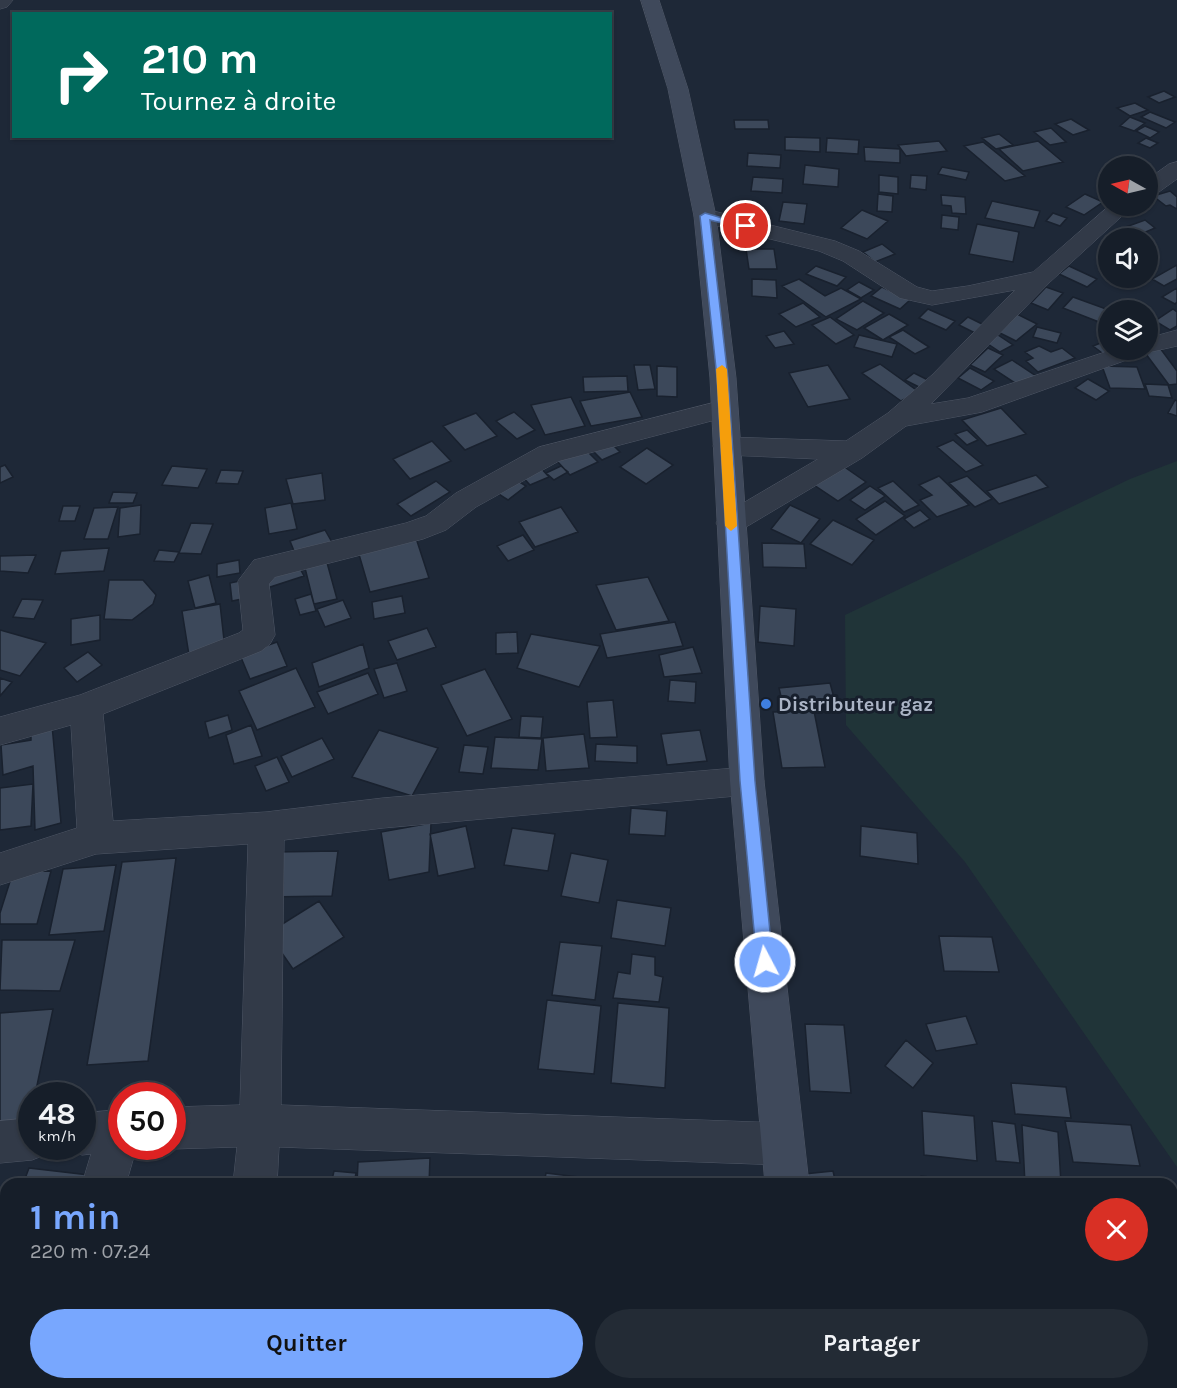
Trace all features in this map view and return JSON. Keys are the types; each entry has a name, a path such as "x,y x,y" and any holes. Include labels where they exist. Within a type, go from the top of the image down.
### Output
{"main road":[{"path":"650,0 678,89 705,216 727,446 747,781 785,1164"}],"street":[{"path":"0,3 4,0"},
{"path":"1158,182 1177,170"},
{"path":"705,216 827,246 851,256 909,293 932,298 968,293 1041,277"},
{"path":"731,523 852,451 898,419 941,381 1041,277 1111,216"},
{"path":"1158,343 1177,338"},
{"path":"898,419 972,406 1106,360"},
{"path":"0,731 86,707 250,642 259,635 253,581 265,568 412,532 436,523 466,500 549,454 724,409"},
{"path":"727,446 852,451"},
{"path":"86,707 96,837"},
{"path":"0,869 96,837 266,827 383,813 747,781"},
{"path":"256,1178 260,1125 266,827"},
{"path":"186,1128 260,1125 785,1164"},
{"path":"104,1178 108,1132"},
{"path":"0,1142 18,1140"}],"green space":[{"path":"1177,461 1177,1167 965,862 846,725 845,615 1130,479"}],"building":[{"path":"1164,91 1175,97 1159,103 1148,97"},
{"path":"1135,103 1148,110 1130,116 1117,108"},
{"path":"1150,112 1175,122 1166,128 1141,117"},
{"path":"1130,117 1145,123 1134,131 1120,126"},
{"path":"1071,119 1089,130 1073,135 1055,124"},
{"path":"734,120 768,120 769,129 735,129"},
{"path":"1145,126 1159,132 1150,138 1136,131"},
{"path":"1051,128 1066,142 1050,145 1034,132"},
{"path":"999,134 1013,145 996,149 982,138"},
{"path":"785,137 820,138 820,152 785,150"},
{"path":"827,138 859,140 858,154 826,152"},
{"path":"1146,138 1158,143 1150,148 1138,143"},
{"path":"939,141 947,151 906,156 898,145"},
{"path":"1038,141 1063,162 1023,171 999,149"},
{"path":"983,142 1025,176 1005,181 964,146"},
{"path":"864,147 900,149 900,163 865,161"},
{"path":"748,153 781,155 780,168 747,166"},
{"path":"805,165 839,169 838,187 803,184"},
{"path":"942,167 969,172 966,180 938,174"},
{"path":"879,175 898,177 898,194 879,192"},
{"path":"911,175 927,176 926,190 910,188"},
{"path":"753,177 783,179 782,193 751,191"},
{"path":"1170,191 1177,197 1177,209 1170,205 1166,206 1158,200 1158,195"},
{"path":"878,194 893,196 892,212 877,211"},
{"path":"1085,194 1098,200 1098,205 1084,215 1066,207"},
{"path":"941,195 965,197 966,214 952,213 951,206 942,205"},
{"path":"992,201 1040,211 1034,228 985,218"},
{"path":"783,202 807,204 804,224 779,221"},
{"path":"862,210 888,221 867,239 841,228"},
{"path":"1053,213 1067,218 1060,226 1046,221"},
{"path":"942,215 959,217 958,230 941,228"},
{"path":"1145,220 1155,228 1123,228"},
{"path":"977,224 1019,232 1013,262 969,254"},
{"path":"882,244 895,254 875,262 863,252"},
{"path":"746,249 774,249 777,269 749,269"},
{"path":"1177,265 1177,279 1164,286 1158,282 1158,276"},
{"path":"816,266 846,277 837,286 806,274"},
{"path":"1069,266 1097,279 1087,287 1059,274"},
{"path":"752,279 776,280 777,298 752,296"},
{"path":"799,279 825,296 841,288 861,299 826,317 782,286"},
{"path":"859,282 874,290 861,298 847,290"},
{"path":"882,287 910,300 900,309 871,296"},
{"path":"1046,287 1063,293 1048,310 1031,303"},
{"path":"1177,288 1175,304 1162,297"},
{"path":"1073,297 1098,306 1098,322 1063,308"},
{"path":"863,301 884,313 857,330 836,319"},
{"path":"803,303 820,317 796,327 779,314"},
{"path":"928,309 955,321 946,330 919,318"},
{"path":"1173,309 1177,312 1177,326 1170,330 1158,323 1158,319"},
{"path":"889,314 908,325 883,340 864,328"},
{"path":"1017,314 1037,324 1016,341 996,331"},
{"path":"830,317 854,335 836,344 812,325"},
{"path":"968,317 988,327 979,335 959,325"},
{"path":"1037,327 1061,333 1057,343 1033,337"},
{"path":"903,330 929,347 915,354 889,337"},
{"path":"784,331 794,344 775,348 766,336"},
{"path":"859,335 897,344 892,357 854,347"},
{"path":"998,335 1013,345 1000,352 985,342"},
{"path":"1039,346 1051,352 1062,348 1075,358 1038,372 1026,361 1033,358 1025,352"},
{"path":"988,348 1003,355 985,372 970,365"},
{"path":"1158,348 1177,371 1177,384 1169,385 1150,360 1158,360"},
{"path":"1012,360 1039,378 1021,387 994,369"},
{"path":"880,364 919,392 901,401 862,373"},
{"path":"634,365 650,365 655,389 638,390"},
{"path":"828,365 850,399 808,407 789,373"},
{"path":"657,366 677,367 677,397 657,396"},
{"path":"1102,366 1137,367 1145,389 1110,388"},
{"path":"970,368 994,381 981,390 958,378"},
{"path":"914,373 930,381 921,388 905,380"},
{"path":"627,376 628,391 584,392 583,377"},
{"path":"1088,379 1109,391 1096,400 1075,388"},
{"path":"1145,384 1168,385 1172,398 1149,396"},
{"path":"630,392 642,417 591,426 580,401"},
{"path":"571,397 585,426 545,435 531,405"},
{"path":"1175,400 1177,401 1177,416 1168,413"},
{"path":"1001,408 1026,434 987,446 962,420"},
{"path":"514,412 535,430 517,439 496,421"},
{"path":"476,413 497,436 465,450 443,426"},
{"path":"967,430 978,440 967,445 955,434"},
{"path":"608,440 620,452 602,460 590,448"},
{"path":"953,440 983,465 966,472 937,447"},
{"path":"432,441 451,461 410,479 393,459"},
{"path":"647,448 673,465 646,484 620,467"},
{"path":"585,449 598,462 570,475 557,461"},
{"path":"5,465 13,477 0,483 0,467"},
{"path":"172,466 207,469 198,488 162,485"},
{"path":"561,466 568,472 554,480 546,473"},
{"path":"843,466 866,482 838,501 814,485"},
{"path":"540,467 549,477 530,485 521,475"},
{"path":"221,470 243,471 238,484 216,483"},
{"path":"322,473 325,500 293,504 286,479"},
{"path":"1036,475 1048,487 999,504 987,491"},
{"path":"939,476 969,505 937,517 920,500 932,495 919,485"},
{"path":"967,476 992,499 975,507 949,483"},
{"path":"515,479 526,486 508,500 497,493"},
{"path":"436,481 450,492 411,516 397,504"},
{"path":"893,481 919,505 904,512 878,488"},
{"path":"870,486 885,496 865,510 850,500"},
{"path":"113,492 137,493 133,503 109,503"},
{"path":"885,501 905,516 876,535 856,519"},
{"path":"291,503 297,529 269,534 265,508"},
{"path":"141,505 140,534 118,537 120,508"},
{"path":"790,505 820,519 801,543 771,529"},
{"path":"63,506 80,506 75,521 59,521"},
{"path":"118,507 108,539 84,539 94,508"},
{"path":"561,507 578,532 535,547 519,522"},
{"path":"920,510 930,519 914,528 904,519"},
{"path":"833,520 874,540 852,565 810,544"},
{"path":"191,523 213,524 201,554 179,553"},
{"path":"325,530 333,544 296,556 290,541"},
{"path":"523,535 534,550 508,561 497,546"},
{"path":"416,538 429,578 370,592 358,551"},
{"path":"762,543 804,544 806,568 763,567"},
{"path":"109,548 104,571 55,574 61,551"},
{"path":"159,550 179,552 174,562 154,561"},
{"path":"36,555 28,573 0,571 0,556"},
{"path":"326,559 337,599 314,604 304,564"},
{"path":"239,560 240,573 217,577 217,564"},
{"path":"297,563 304,576 264,589 258,577"},
{"path":"209,575 216,603 195,608 188,581"},
{"path":"648,577 669,621 616,630 596,585"},
{"path":"249,579 252,597 232,601 230,583"},
{"path":"109,580 143,580 156,595 153,604 132,620 104,619"},
{"path":"311,594 316,611 300,615 295,599"},
{"path":"402,596 405,613 374,619 372,602"},
{"path":"22,599 43,600 34,619 13,617"},
{"path":"343,600 351,618 325,627 317,609"},
{"path":"220,604 225,649 189,655 182,611"},
{"path":"760,606 796,609 794,646 758,642"},
{"path":"100,615 100,640 71,645 71,619"},
{"path":"675,622 683,646 607,658 600,634"},
{"path":"427,628 436,647 397,660 388,641"},
{"path":"0,630 46,643 20,676 0,670"},
{"path":"517,632 518,653 496,654 496,633"},
{"path":"531,634 600,646 579,687 517,668"},
{"path":"277,642 287,666 250,679 240,655"},
{"path":"363,644 369,668 319,687 312,663"},
{"path":"693,647 702,673 664,677 659,655"},
{"path":"88,652 102,665 77,682 64,668"},
{"path":"397,663 407,691 384,698 374,669"},
{"path":"296,668 315,707 257,730 239,691"},
{"path":"485,669 512,719 467,736 441,685"},
{"path":"368,673 378,694 328,714 317,692"},
{"path":"0,678 12,682 0,696"},
{"path":"670,680 696,682 695,703 668,701"},
{"path":"830,683 836,705 784,709 779,688"},
{"path":"613,700 617,737 590,738 587,702"},
{"path":"814,711 825,767 782,768 773,712"},
{"path":"228,715 232,730 209,738 205,722"},
{"path":"521,716 543,717 541,738 519,737"},
{"path":"52,725 61,823 35,830 33,766 3,775 1,745 31,740 31,730"},
{"path":"251,725 262,756 234,764 226,735"},
{"path":"379,730 438,748 412,796 352,777"},
{"path":"700,730 707,761 667,765 661,734"},
{"path":"584,734 589,768 546,771 543,738"},
{"path":"495,737 542,739 538,770 491,768"},
{"path":"322,738 334,759 292,777 281,756"},
{"path":"596,744 637,746 637,763 595,761"},
{"path":"464,745 488,747 483,774 459,772"},
{"path":"277,757 289,782 266,791 255,766"},
{"path":"33,784 31,826 0,830 0,788"},
{"path":"631,808 667,811 665,836 629,834"},
{"path":"431,823 429,872 389,880 381,832"},
{"path":"466,826 475,868 438,876 430,834"},
{"path":"861,826 917,833 918,864 860,856"},
{"path":"512,828 555,834 548,871 504,865"},
{"path":"338,851 332,896 266,897 274,852"},
{"path":"571,853 608,860 599,903 561,896"},
{"path":"176,858 148,1061 87,1065 122,862"},
{"path":"116,865 104,931 49,935 63,869"},
{"path":"51,871 37,924 0,924 0,913 13,872"},
{"path":"617,900 671,908 665,946 611,938"},
{"path":"319,901 344,937 293,969 268,933"},
{"path":"939,936 992,937 999,972 944,971"},
{"path":"2,940 75,940 60,991 0,990"},
{"path":"560,942 602,946 595,1000 552,995"},
{"path":"632,954 655,957 655,975 663,977 659,1002 613,998 618,972 630,974"},
{"path":"547,1000 601,1006 594,1074 538,1069"},
{"path":"618,1003 669,1008 665,1088 611,1083"},
{"path":"53,1009 38,1082 18,1082 18,1128 0,1129 0,1013"},
{"path":"966,1016 977,1044 936,1051 926,1024"},
{"path":"805,1024 844,1025 851,1093 810,1091"},
{"path":"906,1040 933,1063 913,1088 885,1066"},
{"path":"1011,1083 1066,1087 1071,1118 1015,1114"},
{"path":"922,1111 974,1116 977,1161 924,1155"},
{"path":"992,1121 1015,1124 1020,1163 996,1161"},
{"path":"1065,1121 1131,1125 1140,1166 1073,1162"},
{"path":"1022,1125 1058,1132 1061,1178 1025,1178"},
{"path":"430,1158 429,1178 357,1178 358,1162"},
{"path":"29,1168 89,1175 88,1178 25,1178"},
{"path":"334,1171 356,1173 355,1178 332,1178"},
{"path":"833,1171 835,1178 805,1178 804,1174"},
{"path":"546,1173 586,1178 545,1178"}],"slow traffic":[{"path":"722,369 731,526"}],"place":[{"name":"Distributeur gaz","path":"766,704"}],"route":[{"path":"746,226 705,216 723,378 747,781 765,962"}]}
